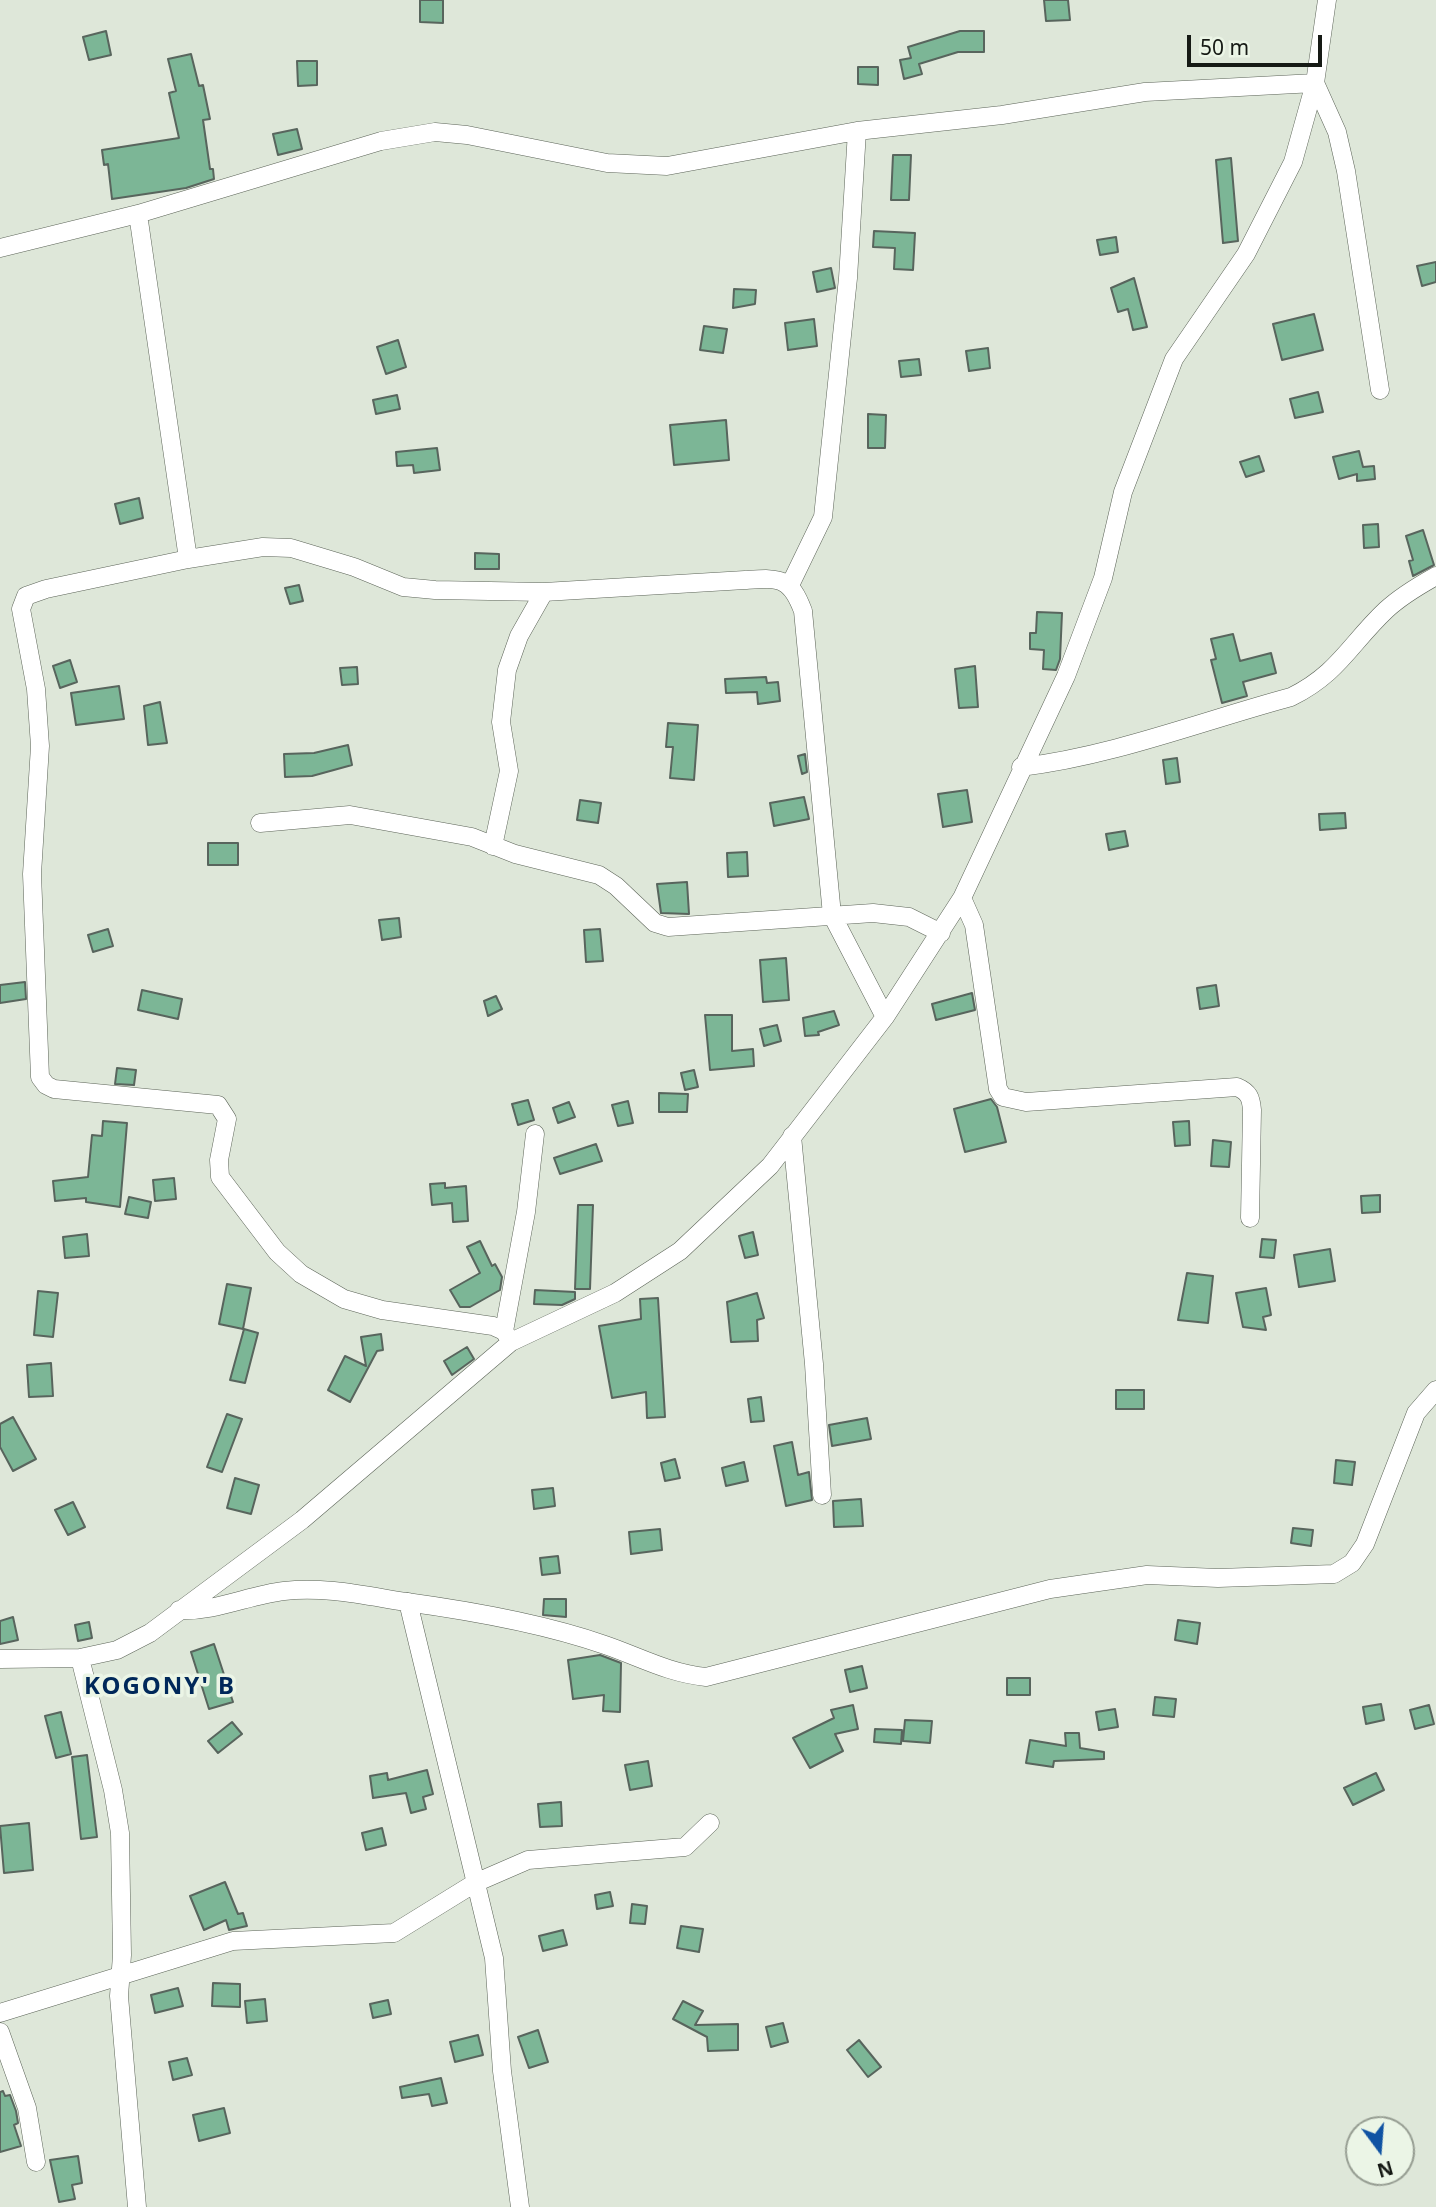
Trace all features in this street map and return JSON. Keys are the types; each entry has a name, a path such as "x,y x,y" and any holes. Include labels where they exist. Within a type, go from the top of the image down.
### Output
{"street":[{"path":"0,1659 80,1658 117,1650 150,1633 302,1520 508,1336 615,1293 680,1251 770,1166 885,1017 962,898 1021,767 1066,676 1103,578 1123,492 1174,359 1246,254 1293,162 1315,83 1326,0"},
{"path":"0,248 138,214 381,141 435,132 467,135 607,163 667,166 857,131 1002,115 1145,92 1315,83"},
{"path":"1315,83 1337,132 1346,171 1380,390"},
{"path":"508,1336 473,1322 382,1310 344,1299 301,1274 277,1252 220,1177 218,1170 227,1119 218,1104 64,1091 46,1085 40,1077 32,874 40,746 36,689 22,601 26,596 46,589 188,559 263,547 290,548 354,567 403,587 544,592 772,579 791,583 823,517 848,278 857,131"},
{"path":"138,214 188,559"},
{"path":"1021,767 1108,751 1291,697 1317,684 1339,665 1387,609 1408,592 1436,576"},
{"path":"787,582 795,591 803,611 832,915 885,1017"},
{"path":"494,846 509,771 501,722 507,670 519,636 544,592"},
{"path":"260,823 350,815 472,837 494,846 599,875 617,886 655,923 668,927 873,913 909,917 941,933"},
{"path":"962,898 974,926 998,1089 1003,1097 1026,1102 1237,1087 1246,1091 1251,1098 1252,1110 1250,1218"},
{"path":"508,1336 535,1134"},
{"path":"792,1136 814,1364 822,1495"},
{"path":"179,1609 197,1611 287,1591 316,1590 486,1615 604,1645 681,1674 706,1677 1050,1589 1147,1575 1218,1578 1334,1574 1352,1563 1365,1544 1416,1413 1423,1401 1436,1390"},
{"path":"408,1602 494,1958 502,2071 520,2207"},
{"path":"80,1658 113,1790 120,1833 120,2016 137,2207"},
{"path":"0,2013 233,1941 394,1933 475,1883 528,1860 685,1847 710,1823"},
{"path":"0,2032 27,2108 36,2162"}],"building":[{"path":"420,0 443,0 443,23 420,22"},
{"path":"1044,0 1068,0 1070,20 1046,21"},
{"path":"106,31 111,55 89,60 83,37"},
{"path":"960,31 984,31 984,52 958,52 919,64 922,74 904,79 900,60 911,58 908,47"},
{"path":"191,54 199,86 203,85 210,119 203,120 214,179 186,188 112,199 108,164 104,165 102,150 179,138 169,93 176,91 168,59"},
{"path":"297,61 317,61 317,85 298,86"},
{"path":"858,67 878,67 878,85 858,84"},
{"path":"297,129 302,149 278,155 273,134"},
{"path":"893,155 911,155 909,200 891,200"},
{"path":"1231,158 1238,241 1223,243 1216,160"},
{"path":"874,231 915,233 913,270 894,269 895,248 873,247"},
{"path":"1116,237 1118,252 1100,255 1097,240"},
{"path":"1436,262 1436,282 1422,286 1417,266"},
{"path":"831,268 835,288 817,292 813,272"},
{"path":"1134,278 1147,327 1133,330 1128,309 1118,312 1111,288"},
{"path":"734,289 756,290 755,304 733,308"},
{"path":"1314,314 1323,350 1282,360 1273,324"},
{"path":"814,319 817,346 788,350 785,323"},
{"path":"704,326 727,329 723,353 700,350"},
{"path":"398,340 406,367 386,374 377,347"},
{"path":"988,348 990,368 969,371 966,351"},
{"path":"919,359 921,375 901,377 899,361"},
{"path":"1318,392 1323,412 1295,418 1290,399"},
{"path":"397,395 400,409 376,414 373,400"},
{"path":"868,414 886,415 885,448 868,448"},
{"path":"726,420 729,460 674,465 670,425"},
{"path":"437,448 440,470 414,473 413,465 397,466 396,452"},
{"path":"1359,451 1363,467 1374,466 1375,479 1357,481 1357,474 1339,479 1333,457"},
{"path":"1259,456 1264,471 1246,477 1240,462"},
{"path":"139,498 143,518 120,524 115,504"},
{"path":"1378,524 1379,547 1364,548 1363,525"},
{"path":"1423,530 1434,565 1413,576 1409,561 1413,560 1406,536"},
{"path":"475,553 499,554 499,569 475,569"},
{"path":"299,585 303,601 290,604 285,588"},
{"path":"1037,612 1062,613 1060,659 1056,670 1043,669 1044,650 1030,649 1030,633 1036,633"},
{"path":"1233,634 1240,661 1271,653 1276,673 1243,682 1247,696 1222,703 1211,660 1216,659 1211,639"},
{"path":"70,660 77,682 60,688 53,666"},
{"path":"975,666 978,707 959,708 955,669"},
{"path":"357,667 358,684 342,685 340,668"},
{"path":"766,677 767,683 778,682 780,701 758,704 757,692 726,693 725,679"},
{"path":"119,686 124,719 76,725 71,693"},
{"path":"160,702 167,743 148,745 144,706"},
{"path":"668,723 698,725 694,780 670,778 673,747 666,747"},
{"path":"348,745 352,765 312,776 285,777 284,754 314,753"},
{"path":"805,754 807,772 802,774 798,756"},
{"path":"1177,758 1180,782 1166,784 1163,760"},
{"path":"967,790 972,822 943,827 938,794"},
{"path":"804,797 809,819 774,826 770,803"},
{"path":"580,800 601,803 598,823 577,820"},
{"path":"1345,813 1346,828 1320,830 1319,814"},
{"path":"1125,831 1128,846 1109,850 1106,834"},
{"path":"208,843 238,843 238,865 208,865"},
{"path":"747,852 748,876 728,877 727,853"},
{"path":"687,882 689,914 661,913 657,884"},
{"path":"399,918 401,937 382,940 379,920"},
{"path":"108,929 113,946 93,952 88,935"},
{"path":"600,929 603,961 586,962 584,930"},
{"path":"786,958 789,1000 763,1002 760,960"},
{"path":"25,982 26,999 0,1003 0,985"},
{"path":"1216,985 1219,1006 1200,1009 1197,988"},
{"path":"142,990 182,999 178,1019 138,1010"},
{"path":"972,993 975,1010 936,1020 932,1004"},
{"path":"496,996 502,1009 488,1016 484,1001"},
{"path":"834,1011 839,1025 818,1032 819,1035 805,1036 803,1018"},
{"path":"705,1015 732,1015 732,1051 753,1049 754,1066 710,1070"},
{"path":"777,1025 781,1041 764,1046 760,1029"},
{"path":"117,1068 136,1070 134,1085 115,1084"},
{"path":"694,1070 698,1087 685,1090 681,1073"},
{"path":"659,1093 688,1094 687,1112 659,1112"},
{"path":"991,1099 997,1107 1006,1142 965,1152 954,1109"},
{"path":"528,1100 534,1120 518,1125 512,1104"},
{"path":"628,1101 633,1123 618,1126 612,1105"},
{"path":"569,1102 575,1117 558,1123 553,1108"},
{"path":"103,1121 127,1123 120,1207 86,1202 86,1198 55,1201 53,1181 88,1177 92,1135 102,1136"},
{"path":"1189,1121 1190,1145 1175,1146 1173,1122"},
{"path":"1213,1140 1231,1142 1229,1167 1211,1166"},
{"path":"596,1144 602,1161 560,1174 554,1158"},
{"path":"174,1178 176,1199 155,1201 153,1180"},
{"path":"445,1183 445,1188 466,1186 468,1221 453,1222 452,1203 432,1205 430,1184"},
{"path":"1380,1195 1380,1212 1362,1213 1361,1196"},
{"path":"129,1197 151,1202 148,1218 125,1214"},
{"path":"578,1205 593,1205 590,1289 575,1289"},
{"path":"753,1232 758,1255 745,1258 739,1236"},
{"path":"87,1234 89,1256 65,1258 63,1237"},
{"path":"1262,1239 1276,1240 1274,1258 1260,1257"},
{"path":"480,1241 492,1266 495,1264 502,1277 500,1290 470,1307 460,1307 450,1290 480,1273 467,1247"},
{"path":"1330,1249 1335,1281 1299,1287 1294,1255"},
{"path":"1187,1273 1213,1276 1208,1323 1178,1320"},
{"path":"227,1284 251,1288 243,1329 219,1324"},
{"path":"1266,1288 1271,1315 1263,1317 1266,1330 1243,1327 1236,1293"},
{"path":"535,1290 575,1292 575,1299 562,1305 534,1304"},
{"path":"38,1291 58,1293 53,1337 34,1335"},
{"path":"757,1293 764,1318 757,1320 758,1341 731,1342 727,1302"},
{"path":"658,1298 665,1417 647,1418 646,1392 612,1398 599,1326 641,1319 640,1299"},
{"path":"244,1329 258,1333 245,1383 230,1380"},
{"path":"381,1334 383,1350 377,1351 350,1402 328,1390 345,1356 366,1366 361,1337"},
{"path":"467,1347 474,1359 452,1375 444,1361"},
{"path":"51,1363 53,1396 29,1397 27,1365"},
{"path":"1116,1390 1144,1390 1144,1409 1116,1409"},
{"path":"761,1397 764,1421 751,1422 748,1399"},
{"path":"227,1414 242,1419 222,1472 207,1467"},
{"path":"13,1417 36,1459 13,1471 0,1447 0,1424"},
{"path":"867,1418 871,1439 832,1446 829,1425"},
{"path":"792,1442 798,1475 809,1472 812,1500 786,1506 774,1446"},
{"path":"675,1459 680,1478 665,1481 661,1463"},
{"path":"1336,1460 1355,1462 1352,1485 1334,1483"},
{"path":"744,1462 748,1481 726,1486 722,1468"},
{"path":"235,1478 259,1485 251,1514 227,1508"},
{"path":"553,1488 555,1506 534,1509 532,1490"},
{"path":"861,1499 863,1526 834,1527 833,1501"},
{"path":"73,1502 85,1527 68,1535 55,1510"},
{"path":"1293,1528 1313,1530 1311,1546 1291,1543"},
{"path":"660,1529 662,1550 631,1554 629,1532"},
{"path":"558,1556 560,1573 542,1575 540,1558"},
{"path":"544,1599 566,1599 566,1617 543,1615"},
{"path":"13,1617 18,1640 0,1644 0,1621"},
{"path":"1178,1620 1200,1623 1197,1644 1175,1640"},
{"path":"89,1622 92,1638 78,1641 75,1625"},
{"path":"214,1644 233,1702 209,1709 191,1652"},
{"path":"600,1655 621,1663 620,1712 603,1711 604,1695 573,1699 568,1660"},
{"path":"862,1666 867,1688 850,1692 845,1670"},
{"path":"1007,1678 1030,1678 1030,1695 1007,1695"},
{"path":"1155,1697 1176,1699 1174,1717 1153,1715"},
{"path":"1381,1704 1384,1720 1366,1724 1363,1707"},
{"path":"853,1705 858,1729 835,1734 843,1751 810,1768 793,1738 834,1718 831,1710"},
{"path":"1429,1705 1434,1724 1415,1729 1410,1710"},
{"path":"1115,1709 1118,1727 1099,1730 1096,1712"},
{"path":"61,1712 71,1754 56,1758 45,1716"},
{"path":"905,1720 932,1721 930,1743 903,1741"},
{"path":"232,1722 242,1734 218,1753 208,1741"},
{"path":"875,1729 902,1730 901,1744 874,1742"},
{"path":"1065,1733 1079,1733 1080,1748 1104,1752 1104,1759 1054,1761 1053,1767 1026,1763 1030,1740 1066,1746"},
{"path":"87,1755 97,1837 81,1839 72,1757"},
{"path":"648,1761 652,1786 630,1790 625,1765"},
{"path":"427,1770 433,1794 423,1797 426,1809 411,1813 406,1793 373,1798 370,1776 387,1773 388,1780"},
{"path":"1376,1773 1384,1790 1353,1805 1344,1788"},
{"path":"561,1802 562,1826 540,1827 538,1804"},
{"path":"29,1823 33,1870 4,1873 0,1826"},
{"path":"382,1828 386,1845 366,1850 362,1833"},
{"path":"225,1882 238,1914 243,1913 247,1926 229,1930 226,1920 204,1930 190,1896"},
{"path":"610,1892 613,1906 597,1909 595,1895"},
{"path":"632,1904 647,1906 645,1924 630,1923"},
{"path":"681,1926 703,1929 699,1952 677,1948"},
{"path":"563,1930 567,1945 543,1951 539,1936"},
{"path":"213,1983 240,1984 240,2007 212,2006"},
{"path":"178,1988 183,2006 155,2013 151,1995"},
{"path":"265,1999 267,2021 247,2023 245,2001"},
{"path":"388,2000 391,2014 373,2018 370,2004"},
{"path":"683,2001 703,2011 695,2025 738,2024 738,2050 708,2051 707,2037 673,2019"},
{"path":"783,2023 788,2042 771,2047 766,2027"},
{"path":"538,2030 548,2062 529,2068 518,2037"},
{"path":"478,2035 483,2055 455,2062 450,2042"},
{"path":"859,2040 881,2067 868,2077 847,2050"},
{"path":"187,2058 192,2075 173,2080 169,2062"},
{"path":"441,2078 447,2103 432,2106 429,2094 402,2098 400,2087"},
{"path":"3,2091 5,2096 10,2095 16,2111 18,2123 14,2125 21,2146 0,2152 0,2092"},
{"path":"224,2108 230,2133 199,2141 193,2115"},
{"path":"78,2156 82,2183 72,2185 75,2199 59,2202 50,2160"}],"district":[{"name":"KOGONY' B","path":"160,1687"}]}
